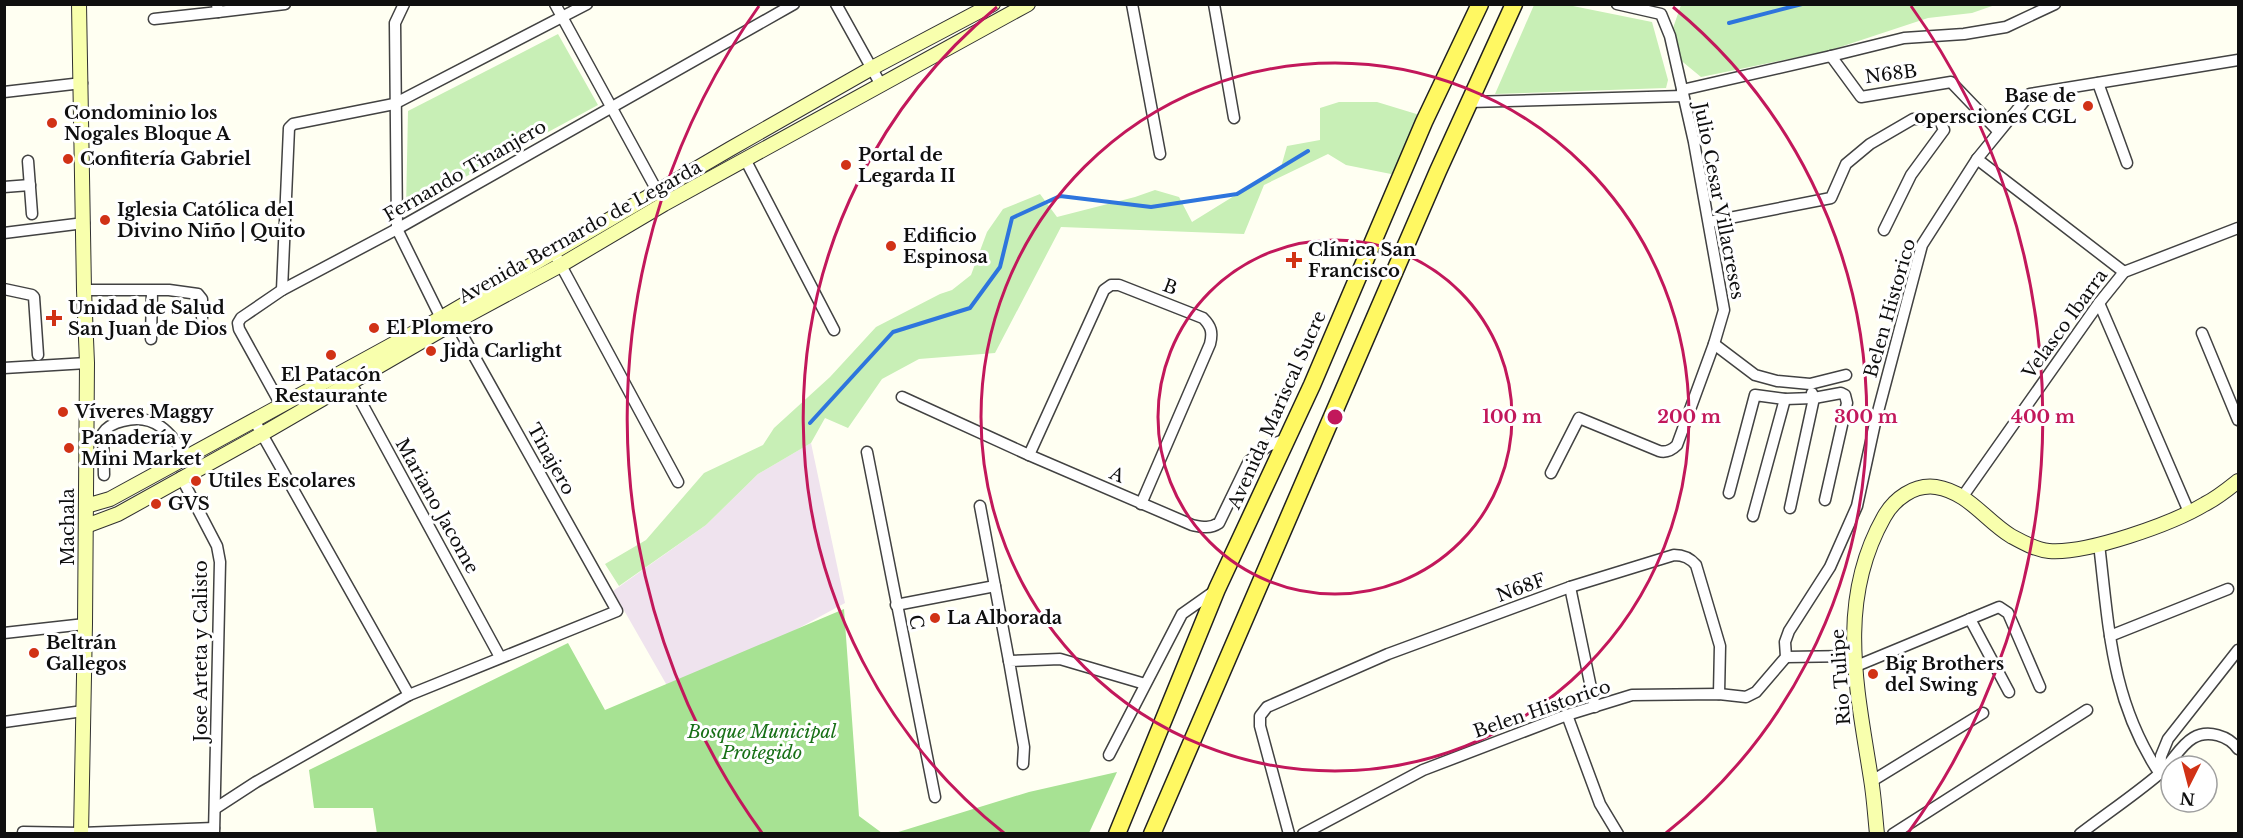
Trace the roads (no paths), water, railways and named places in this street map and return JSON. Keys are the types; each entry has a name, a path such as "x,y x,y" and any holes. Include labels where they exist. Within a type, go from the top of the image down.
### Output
{"main road":[{"name":"Avenida Mariscal Sucre","path":"1117,834 1217,589 1312,385 1424,122 1480,4"},
{"path":"1152,834 1469,102 1514,4"}],"street":[{"name":"Machala","path":"79,4 87,363 81,833"},
{"path":"154,19 218,8 285,4"},
{"path":"404,4 395,23 397,229 441,318"},
{"path":"555,4 664,204"},
{"path":"282,290 289,128 298,122 394,104 587,4"},
{"name":"Fernando Tinanjero","path":"281,405 238,329 241,318 282,290 397,229 794,4"},
{"path":"836,4 881,85"},
{"name":"Avenida Bernardo de Legarda","path":"86,526 118,514 262,434 441,318 657,191 872,69 993,4"},
{"path":"1132,4 1160,154"},
{"path":"1214,4 1234,118"},
{"name":"Julio Cesar Villacreses","path":"1551,473 1579,418 1659,451 1664,452 1674,448 1714,344 1724,310 1709,222 1670,36 1661,14 1617,4"},
{"path":"1469,102 1683,93 1904,38 1964,34 2006,27 2055,4"},
{"name":"Avenida Bernardo de Legarda","path":"86,506 110,499 281,405 348,377 561,266 664,204 1024,6"},
{"name":"N68B","path":"1832,56 1861,97 1951,82 1998,131"},
{"name":"Belen Historico","path":"1303,834 1424,770 1567,715 1632,696 1719,694 1746,697 1756,692 1786,657 1785,642 1789,631 1830,567 1857,506 1875,423 1922,245 1977,159 1998,131 2030,94 2238,60"},
{"path":"4,92 82,83"},
{"path":"2098,83 2127,163"},
{"path":"1709,222 1831,198 1846,164 1870,144 1914,120 1935,118 1940,121 1944,130 1911,175 1884,230"},
{"path":"745,159 834,330"},
{"path":"1977,159 2124,272"},
{"path":"28,161 32,214"},
{"path":"4,187 30,185"},
{"path":"4,233 84,223"},
{"name":"Velasco Ibarra","path":"1963,496 2099,303 2124,272 2238,228"},
{"path":"554,252 678,482"},
{"name":"B","path":"1029,455 1104,290 1111,285 1119,285 1203,318 1210,325 1212,334 1210,344 1141,504"},
{"path":"4,290 34,297 38,355"},
{"path":"84,290 198,294 202,298 202,318"},
{"path":"151,339 152,291"},
{"path":"2099,303 2189,512"},
{"name":"Tinajero","path":"455,322 617,611 500,657"},
{"path":"2202,333 2238,420"},
{"path":"1714,344 1755,375 1777,381 1810,384 1846,375"},
{"path":"4,368 87,363"},
{"name":"Mariano Jacome","path":"348,377 500,657"},
{"path":"1790,508 1814,398 1810,384"},
{"path":"1729,493 1755,395 1785,399 1814,398 1841,393 1847,399 1825,500"},
{"name":"A","path":"902,397 1192,525 1212,527 1219,523 1249,461 1268,446 1286,440"},
{"path":"1753,516 1785,399"},
{"path":"104,476 103,433 111,425 123,421 139,418 154,421 187,457"},
{"path":"254,420 409,694"},
{"name":"C","path":"867,452 935,797"},
{"name":"Jose Arteta y Calisto","path":"181,477 217,546 220,562 214,831"},
{"name":"Rio Tulipe","path":"1877,834 1872,782 1856,689 1853,631 1858,589 1866,556 1887,512 1903,495 1916,489 1937,487 1963,496 2008,534 2041,549 2062,550 2099,544 2145,530 2206,504 2238,481"},
{"path":"980,506 1024,747 1023,764"},
{"path":"2099,544 2112,656 2128,716 2145,751 2159,772"},
{"name":"N68F","path":"1288,834 1260,726 1260,716 1263,711 1274,703 1388,654 1570,587 1674,555 1692,560 1696,565 1720,646 1719,694"},
{"path":"896,605 995,586"},
{"path":"1570,587 1595,707"},
{"path":"1109,755 1182,614 1217,589"},
{"path":"2110,636 2228,590"},
{"path":"1786,657 1854,661 1970,619 1999,606 2008,613 2040,687"},
{"path":"1970,619 2009,692"},
{"path":"4,633 85,624"},
{"path":"2162,754 2168,739 2238,650"},
{"path":"216,808 256,782 409,694 500,657"},
{"path":"1009,661 1060,659 1145,684"},
{"path":"1893,834 2087,710"},
{"path":"4,722 83,711"},
{"path":"1872,782 1983,713"},
{"path":"1567,715 1600,804 1618,834"},
{"path":"2178,754 2192,738 2204,734 2228,738 2238,749"},
{"path":"2079,834 2159,775"},
{"path":"23,832 214,831"}],"waterway":[{"path":"1729,23 1802,4"},
{"path":"810,423 893,332 970,308 1000,267 1012,218 1060,196 1151,207 1237,194 1308,151"}],"place":[{"name":"Base de opersciones CGL","path":"2088,106"},
{"name":"Condominio los Nogales Bloque A","path":"52,123"},
{"name":"Confitería Gabriel","path":"68,159"},
{"name":"Portal de Legarda II","path":"846,165"},
{"name":"Iglesia Católica del Divino Niño | Quito","path":"105,220"},
{"name":"Edificio Espinosa","path":"891,246"},
{"name":"Clínica San Francisco","path":"1294,260"},
{"name":"Unidad de Salud San Juan de Dios","path":"54,318"},
{"name":"El Plomero","path":"374,328"},
{"name":"Jida Carlight","path":"431,351"},
{"name":"El Patacón Restaurante","path":"331,355"},
{"name":"Víveres Maggy","path":"63,412"},
{"name":"Panadería y Mini Market","path":"69,448"},
{"name":"Utiles Escolares","path":"196,481"},
{"name":"GVS","path":"156,504"},
{"name":"La Alborada","path":"935,618"},
{"name":"Beltrán Gallegos","path":"34,653"},
{"name":"Big Brothers del Swing","path":"1873,674"}],"park label":[{"name":"Bosque Municipal Protegido","path":"762,742"}]}
